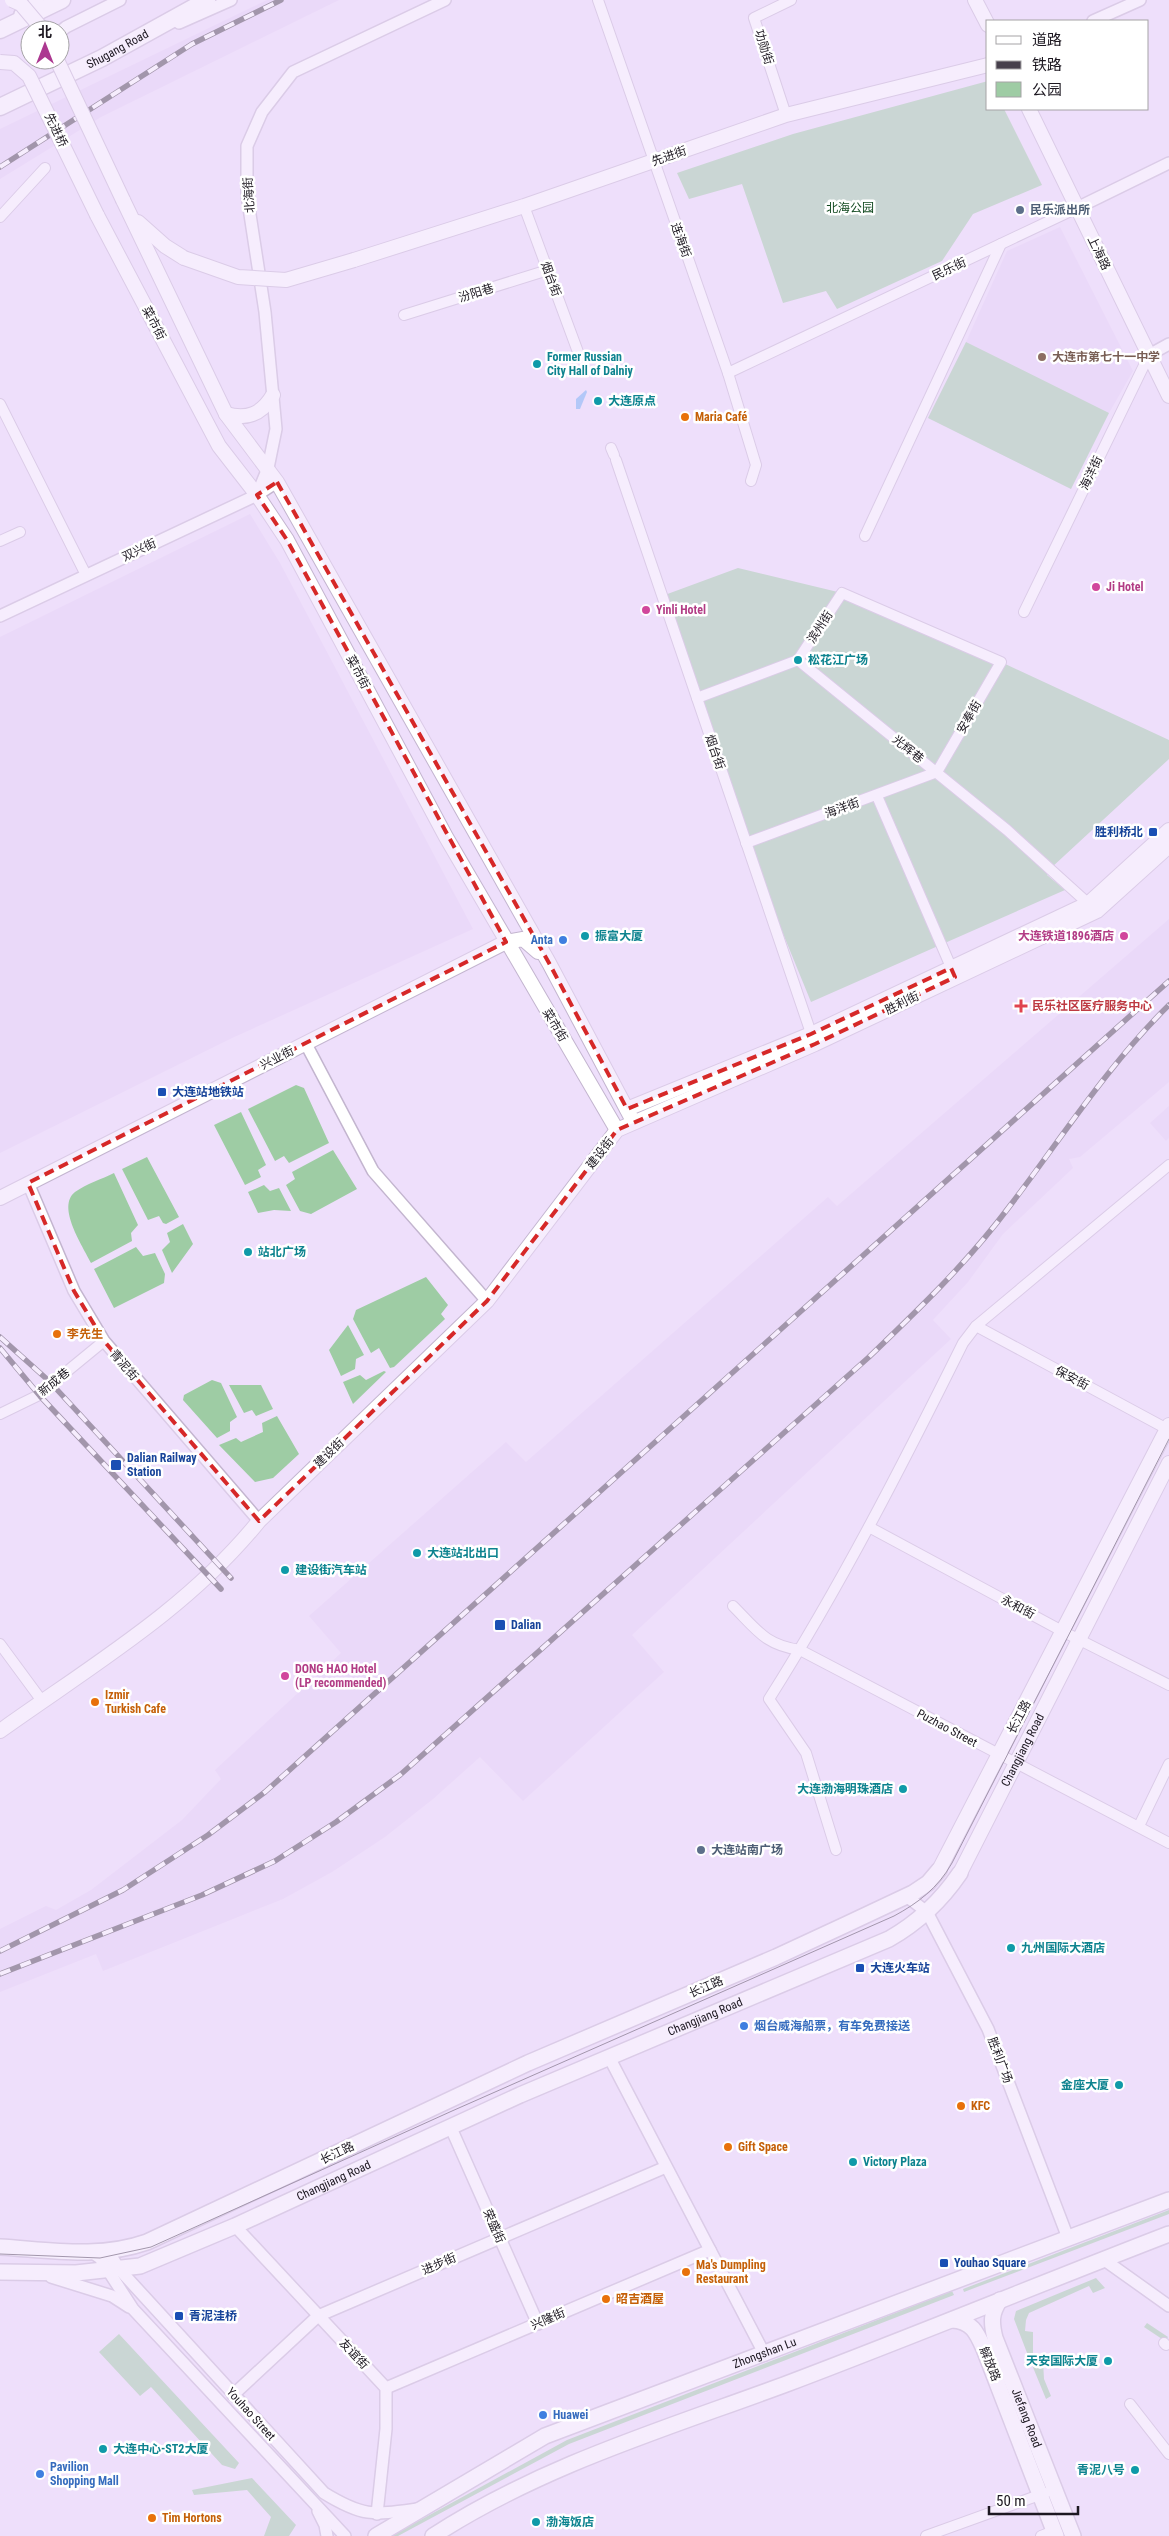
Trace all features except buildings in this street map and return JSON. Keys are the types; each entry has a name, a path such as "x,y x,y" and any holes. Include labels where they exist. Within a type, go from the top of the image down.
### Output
{"highway":[{"path":"0,30 62,0"},
{"name":"Shugang Road","path":"0,107 102,58 207,0"}],"main road":[{"path":"12,0 21,4 35,20"},
{"path":"975,0 986,21"},
{"name":"先进桥","path":"0,62 14,63 29,76 98,215"},
{"name":"先进街","path":"126,206 146,231 184,258 238,277 286,280 524,206 786,115 986,65"},
{"path":"62,70 126,206"},
{"name":"上海路","path":"1029,110 1169,396"},
{"name":"菜市街","path":"126,206 226,414 277,482 549,963 630,1115"},
{"name":"菜市街","path":"98,215 219,446 258,495 287,540 446,836 617,1130"},
{"path":"226,414 238,417 258,412 267,406 273,395"},
{"name":"胜利街","path":"1093,907 1169,830"},
{"name":"胜利街","path":"617,1130 630,1115 813,1039 1093,907 1169,846"},
{"path":"506,942 522,939 549,963"},
{"name":"兴业街","path":"0,1198 506,942"},
{"name":"建设街","path":"0,1731 128,1642 170,1610 214,1572 246,1539 259,1521 487,1301 617,1130"},
{"name":"长江路","path":"0,2247 93,2254 110,2252 146,2242 520,2067 776,1957 906,1896 928,1883 939,1870 1064,1632 1168,1428"},
{"name":"Changjiang Road","path":"0,2272 37,2273 113,2270 140,2266 236,2226 520,2095 881,1942 908,1928 927,1912 949,1889 960,1873 1169,1463"},
{"name":"Zhongshan Lu","path":"376,2536 545,2436 764,2355 1169,2200"},
{"path":"433,2536 534,2481 582,2458 789,2383 1169,2234"},
{"name":"Jiefang Road","path":"1000,2300 993,2310 992,2323 995,2338 1073,2536"},
{"name":"解放路","path":"952,2320 962,2320 975,2331 1041,2495 1050,2534"}],"street":[{"path":"0,30 38,0"},
{"path":"70,25 120,0"},
{"path":"102,58 231,0"},
{"name":"北海街","path":"258,495 268,468 276,429 265,312 247,195 247,146 262,112 293,72 445,0"},
{"name":"连海街","path":"598,0 728,373 756,465 751,481"},
{"name":"功勋街","path":"786,115 754,18 791,0"},
{"path":"1095,20 1140,0"},
{"name":"民乐街","path":"728,373 1169,163"},
{"path":"0,217 45,168"},
{"name":"烟台街","path":"524,206 578,352"},
{"path":"865,536 1001,244"},
{"name":"汾阳巷","path":"404,315 548,270"},
{"path":"1149,355 1169,344"},
{"name":"海洋街","path":"1024,612 1149,355"},
{"path":"0,404 86,575"},
{"name":"烟台街","path":"614,454 813,1039"},
{"name":"双兴街","path":"0,616 258,495 277,482"},
{"path":"0,542 20,532"},
{"name":"滨州街","path":"798,660 842,593 1001,662"},
{"path":"697,698 798,660"},
{"name":"光辉巷","path":"798,660 1008,830 1093,907"},
{"name":"安奉街","path":"937,772 1001,662"},
{"name":"海洋街","path":"746,843 877,796 937,772"},
{"path":"877,796 953,972"},
{"path":"306,1044 373,1170 487,1301"},
{"path":"836,1850 806,1753 770,1699 800,1650 869,1527 963,1343 976,1326 1169,1165"},
{"name":"青泥街","path":"28,1183 74,1291 104,1341 259,1521"},
{"name":"保安街","path":"976,1326 1168,1428"},
{"name":"新成巷","path":"0,1414 37,1396 104,1341"},
{"name":"永和街","path":"869,1527 1079,1640 1169,1685"},
{"name":"Puzhao Street","path":"733,1606 764,1637 779,1647 800,1650 1014,1764 1139,1826 1169,1844"},
{"path":"0,1644 42,1701"},
{"path":"1139,1826 1169,1764"},
{"name":"胜利广场","path":"906,1896 927,1912 988,2029 1068,2238"},
{"path":"609,2057 764,2355"},
{"name":"荣盛街","path":"451,2128 538,2324"},
{"name":"进步街","path":"233,2394 318,2316 666,2167"},
{"name":"友谊街","path":"236,2226 386,2388"},
{"name":"兴隆街","path":"386,2388 710,2250"},
{"name":"Youhao Street","path":"110,2252 113,2270 133,2309 310,2496 345,2536"},
{"name":"Youhao Street","path":"93,2254 113,2270 233,2394 324,2494 348,2508 378,2514 426,2508"},
{"path":"1103,2259 1169,2306"},
{"path":"37,2273 72,2282 112,2296 133,2309"},
{"path":"378,2514 386,2429 386,2388"},
{"path":"1130,2404 1169,2454"},
{"path":"926,2536 1056,2490"},
{"path":"310,2496 325,2525 327,2536"}],"highlighted area":[{"path":"277,482 549,963 627,1109 811,1034 951,968 955,977 815,1044 617,1130 487,1301 259,1521 104,1341 74,1291 28,1183 506,942 287,540 257,495"}],"shaded area":[{"path":"267,0 339,0 101,117 0,179 0,129"},
{"name":"大连市第七十一中学","path":"1060,227 1133,371 1109,413 1071,489 928,418 966,342 1007,251"},
{"path":"250,514 280,563 473,929 232,1038 0,1153 0,637"},
{"path":"1169,919 1169,1082 1080,1157 1069,1159 1073,1168 1003,1234 968,1282 933,1320 951,1339 632,1635 664,1672 523,1801 480,1757 433,1799 385,1837 332,1872 283,1899 103,1971 96,1954 0,1992 0,1929 46,1906 56,1910 91,1890 182,1820 221,1779 215,1770 341,1653 309,1616 506,1442 526,1462 828,1197 837,1206"},
{"path":"1169,1106 1169,1138 1166,1141 1150,1123"}],"green space":[{"name":"北海公园","path":"986,82 986,110 1004,110 1042,185 973,214 942,261 837,309 826,291 783,303 742,184 689,199 677,173 793,134"},
{"path":"966,342 1109,413 1071,489 928,418"},
{"path":"738,568 842,593 1001,662 1169,740 1169,759 1051,868 1047,875 1065,890 811,1002 746,843 662,596","holes":["822,679 939,768 937,772"]},
{"path":"296,1085 304,1088 329,1143 289,1163 284,1156 275,1161 248,1109"},
{"path":"241,1112 266,1165 258,1170 261,1177 245,1185 214,1125"},
{"path":"333,1150 357,1189 311,1214 300,1211 286,1185 295,1179 292,1172"},
{"path":"147,1157 179,1217 166,1224 163,1223 159,1216 148,1220 122,1169"},
{"path":"114,1173 138,1225 131,1233 132,1241 91,1263 73,1227 68,1207 70,1199 79,1189"},
{"path":"264,1185 270,1191 279,1188 291,1211 274,1210 258,1213 248,1192"},
{"path":"183,1224 193,1244 172,1273 162,1250 170,1242 167,1233"},
{"path":"136,1247 143,1256 155,1253 165,1274 164,1283 114,1308 94,1269"},
{"path":"426,1277 448,1305 441,1314 445,1319 394,1367 390,1368 379,1348 371,1353 353,1319 356,1310"},
{"path":"348,1325 364,1355 356,1359 355,1369 341,1376 329,1350"},
{"path":"384,1371 386,1372 353,1404 343,1382 360,1375 366,1380"},
{"path":"212,1380 221,1383 237,1417 230,1422 230,1431 217,1438 183,1400 184,1395"},
{"path":"229,1385 261,1385 273,1409 256,1416 252,1410 244,1413"},
{"path":"277,1416 299,1454 273,1478 255,1482 219,1445 236,1438 241,1442 263,1432 262,1423"},
{"path":"1169,2210 1169,2214 964,2292 963,2289"},
{"path":"1096,2278 1105,2288 1093,2293 1089,2286 1029,2313 1025,2331 1033,2332 1033,2357 1029,2358 1014,2319 1016,2311"},
{"path":"952,2291 954,2295 569,2444 398,2536 391,2536 567,2440"},
{"path":"1147,2323 1168,2337 1165,2341 1144,2327"},
{"path":"119,2334 239,2463 235,2469 222,2465 151,2387 140,2396 99,2352"},
{"path":"1043,2361 1044,2379 1051,2396 1046,2399 1032,2365"},
{"path":"252,2478 296,2525 289,2536 264,2536 271,2517 247,2490 194,2495 192,2490"}],"water":[{"path":"586,390 587,392 580,409 576,409 576,399"}],"tram line":[{"path":"0,2254 100,2258 151,2247 452,2111 894,1916 911,1906 934,1887 952,1863 1169,1439"}],"railway":[{"path":"0,167 192,44 281,0"},
{"path":"0,1951 123,1890 208,1835 265,1792 1169,981"},
{"path":"0,1974 202,1895 275,1861 336,1822 400,1775 869,1357 924,1303 977,1247 1085,1103 1146,1028 1169,1005"},
{"path":"0,1337 49,1381 231,1578"},
{"path":"0,1348 40,1396 221,1589"}],"place":[{"name":"民乐派出所","path":"1020,210"},
{"name":"大连市第七十一中学","path":"1042,357"},
{"name":"Former Russian City Hall of Dalniy","path":"537,364"},
{"name":"大连原点","path":"598,401"},
{"name":"Maria Café","path":"685,417"},
{"name":"Ji Hotel","path":"1096,587"},
{"name":"Yinli Hotel","path":"646,610"},
{"name":"松花江广场","path":"798,660"},
{"name":"胜利桥北","path":"1153,832"},
{"name":"振富大厦","path":"585,936"},
{"name":"大连铁道1896酒店","path":"1124,936"},
{"name":"Anta","path":"563,940"},
{"name":"民乐社区医疗服务中心","path":"1021,1006"},
{"name":"大连站地铁站","path":"162,1092"},
{"name":"站北广场","path":"248,1252"},
{"name":"李先生","path":"57,1334"},
{"name":"Dalian Railway Station","path":"116,1465"},
{"name":"大连站北出口","path":"417,1553"},
{"name":"建设街汽车站","path":"285,1570"},
{"name":"Dalian","path":"500,1625"},
{"name":"DONG HAO Hotel (LP recommended)","path":"285,1676"},
{"name":"Izmir Turkish Cafe","path":"95,1702"},
{"name":"大连渤海明珠酒店","path":"903,1789"},
{"name":"大连站南广场","path":"701,1850"},
{"name":"九州国际大酒店","path":"1011,1948"},
{"name":"大连火车站","path":"860,1968"},
{"name":"烟台威海船票，有车免费接送","path":"744,2026"},
{"name":"金座大厦","path":"1119,2085"},
{"name":"KFC","path":"961,2106"},
{"name":"Gift Space","path":"728,2147"},
{"name":"Victory Plaza","path":"853,2162"},
{"name":"Youhao Square","path":"944,2263"},
{"name":"Ma's Dumpling Restaurant","path":"686,2272"},
{"name":"昭吉酒屋","path":"606,2299"},
{"name":"青泥洼桥","path":"179,2316"},
{"name":"天安国际大厦","path":"1108,2361"},
{"name":"Huawei","path":"543,2415"},
{"name":"大连中心-ST2大厦","path":"103,2449"},
{"name":"青泥八号","path":"1135,2470"},
{"name":"Pavilion Shopping Mall","path":"40,2474"},
{"name":"Tim Hortons","path":"152,2518"},
{"name":"渤海饭店","path":"536,2522"}]}
